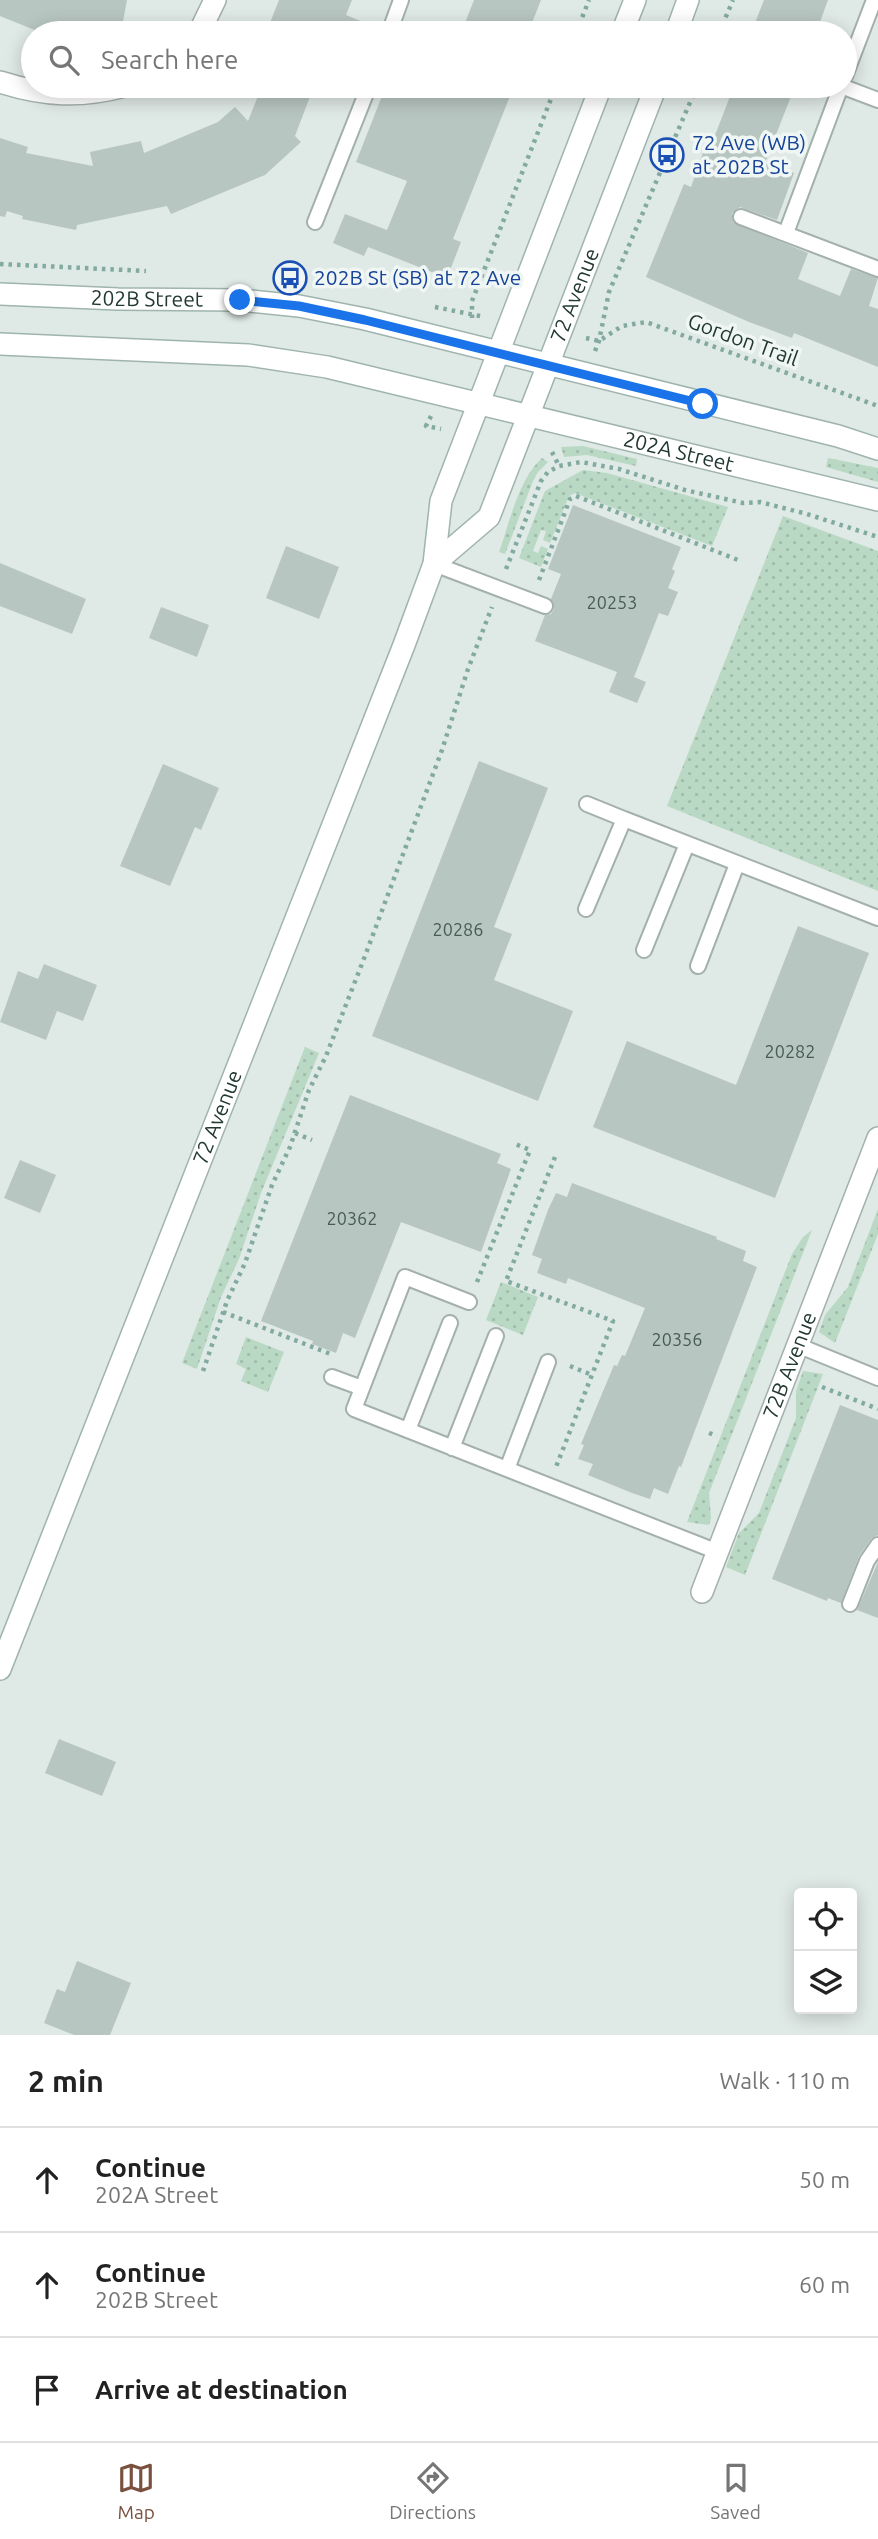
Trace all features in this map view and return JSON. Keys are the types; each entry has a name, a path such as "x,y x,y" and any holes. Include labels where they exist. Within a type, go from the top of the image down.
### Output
{"main road":[{"path":"205,21 215,0"},
{"path":"627,21 635,0"},
{"path":"680,21 688,0"},
{"path":"0,82 21,89"},
{"name":"72 Avenue","path":"0,1670 434,564 441,501 596,98"},
{"name":"72 Avenue","path":"434,564 489,517 651,98"},
{"name":"202B Street","path":"0,294 118,299 228,299 299,306 497,353"},
{"path":"0,344 248,355 327,367 478,404"},
{"path":"497,353 838,436 878,449"},
{"name":"202A Street","path":"478,404 878,500"},
{"name":"72B Avenue","path":"702,1591 878,1138"}],"lane":[{"path":"857,45 874,0"},
{"path":"392,21 398,1"},
{"path":"857,92 878,100"},
{"path":"315,222 364,98"},
{"path":"786,233 837,98"},
{"path":"741,217 878,269"},
{"path":"434,564 538,603"},
{"path":"587,804 878,918"},
{"path":"586,909 624,819"},
{"path":"644,950 687,844"},
{"path":"698,966 737,864"},
{"path":"469,1302 405,1277 354,1409 718,1552"},
{"path":"408,1430 450,1323"},
{"path":"452,1448 496,1336"},
{"path":"797,1345 878,1378"},
{"path":"507,1469 548,1362"},
{"path":"332,1377 362,1388"},
{"path":"850,1604 867,1561 878,1545"}],"path":[{"path":"581,21 589,0"},
{"path":"724,21 733,0"},
{"path":"473,315 472,301 551,98"},
{"name":"Gordon Trail","path":"691,98 609,292 600,341 622,326 646,322 878,406"},
{"path":"552,452 559,466"},
{"path":"203,1371 223,1312 245,1264 263,1207 295,1133 306,1098 326,1056 394,879 499,588 541,481 548,472 559,466 581,462 619,468 685,489 743,503 760,502 807,514 878,537"},
{"path":"538,603 570,499 576,496 738,560"},
{"path":"295,1133 312,1140"},
{"path":"484,1264 530,1150 516,1144"},
{"path":"549,1486 613,1321 506,1281 555,1157"},
{"path":"223,1312 340,1358"},
{"path":"822,1387 878,1409"},
{"path":"709,1433 717,1436"}],"green space":[{"path":"583,446 637,459 636,466 587,455 564,457 561,447"},
{"path":"542,458 548,462 533,481 505,554 499,552 521,490"},
{"path":"828,458 878,468 878,482 826,467"},
{"path":"583,470 607,473 728,507 712,546 575,493 569,496 550,543 543,540 546,531 541,530 533,551 538,553 541,546 548,549 541,567 519,558 545,491"},
{"path":"783,516 878,551 878,891 667,806"},
{"path":"305,1047 319,1053 261,1193 197,1369 182,1363"},
{"path":"878,1209 878,1234 835,1343 819,1332 825,1315 848,1287"},
{"path":"812,1230 709,1493 709,1525 687,1522 792,1254 803,1237"},
{"path":"501,1282 538,1297 523,1335 486,1320"},
{"path":"246,1337 284,1352 268,1392 241,1381 246,1369 236,1364"},
{"path":"803,1371 823,1374 745,1575 726,1567 739,1533 759,1513 796,1418 796,1391"}],"building":[{"path":"0,0 127,0 123,21 21,21 21,24 0,16"},
{"path":"279,0 352,0 346,15 361,21 271,21"},
{"path":"474,0 541,0 533,21 466,21"},
{"path":"764,0 828,0 820,21 756,21"},
{"path":"257,98 309,98 295,136 301,142 265,175 171,214 167,206 77,225 76,230 22,219 23,216 7,211 5,217 0,216 0,138 28,147 26,153 93,166 90,152 141,141 144,153 218,122 235,107 248,121"},
{"path":"381,98 509,98 453,239 461,242 447,278 368,247 364,256 333,243 345,214 387,230 407,181 356,162"},
{"path":"729,98 790,98 765,163 794,173 777,220 740,207 732,213 733,222 808,253 798,279 840,296 851,269 878,278 869,306 878,309 878,367 794,333 792,338 749,322 646,277 684,184 691,187 707,141 712,143"},
{"path":"573,505 681,547 668,588 678,592 668,616 659,613 634,677 646,682 637,703 609,692 617,672 535,641 545,615 551,614 554,609 551,599 561,574 548,569"},
{"path":"286,546 339,567 319,619 266,598"},
{"path":"0,563 86,599 72,634 0,606"},
{"path":"161,607 209,625 197,657 149,638"},
{"path":"479,761 548,788 494,927 512,934 494,980 573,1011 538,1101 372,1036"},
{"path":"163,764 219,788 201,830 195,827 170,886 120,866"},
{"path":"798,926 869,953 775,1198 593,1127 627,1041 736,1085"},
{"path":"44,964 97,985 83,1021 57,1011 46,1040 0,1022 18,971 38,979"},
{"path":"350,1095 501,1154 497,1163 511,1169 481,1252 401,1222 355,1338 343,1333 336,1353 261,1321"},
{"path":"20,1160 56,1175 40,1213 4,1198"},
{"path":"572,1183 717,1237 716,1239 746,1251 743,1261 757,1267 681,1467 679,1466 668,1494 654,1488 650,1499 588,1475 593,1464 578,1459 584,1445 581,1444 614,1365 617,1366 622,1355 625,1356 645,1308 568,1278 566,1284 537,1273 542,1259 532,1255 548,1210 556,1193 567,1197"},
{"path":"840,1405 878,1420 878,1535 871,1539 859,1556 841,1603 828,1598 827,1601 772,1579"},
{"path":"878,1562 878,1618 857,1610"},
{"path":"59,1739 116,1762 102,1796 45,1773"},
{"path":"77,1961 131,1983 110,2035 74,2035 44,2023 57,1989 65,1992"}],"place":[{"name":"72 Ave (WB) at 202B St","path":"667,155"},
{"name":"202B St (SB) at 72 Ave","path":"290,278"}],"route":[{"path":"240,300 299,306 365,320 703,404"}]}
